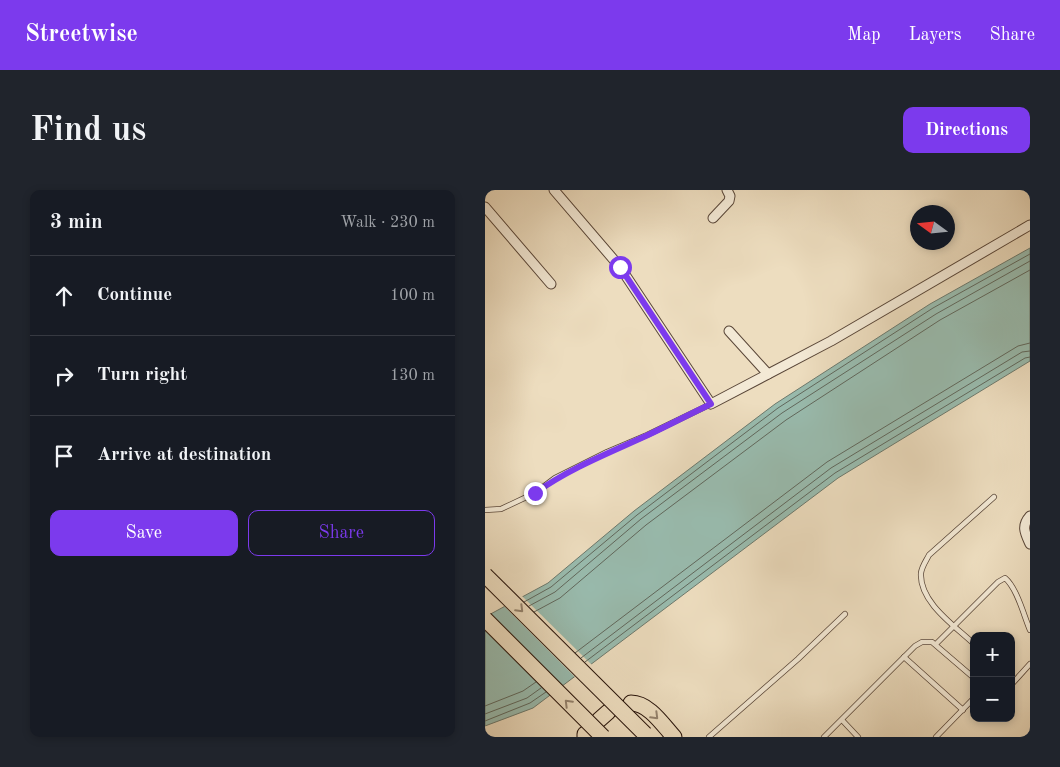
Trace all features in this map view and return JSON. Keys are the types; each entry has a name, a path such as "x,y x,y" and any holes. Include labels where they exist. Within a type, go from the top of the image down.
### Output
{"highway":[{"path":"485,575 646,736"},
{"path":"485,619 603,737"},
{"path":"631,703 645,707 674,737"}],"street":[{"path":"554,190 620,267 711,404 831,340 1030,225"},
{"path":"713,218 729,201 730,196 727,190"},
{"path":"485,207 551,284"},
{"path":"729,331 768,374"},
{"path":"1030,516 1024,528 1030,544"}],"lane":[{"path":"485,510 501,509 535,493 555,478 607,452 711,404"},
{"path":"970,640 931,604 924,589 921,575 929,555 993,497"},
{"path":"936,644 998,582 1005,578 1017,598 1030,630"},
{"path":"709,737 798,659 845,614"},
{"path":"824,737 915,646 922,642 927,641 936,644 973,677"},
{"path":"904,657 963,710"},
{"path":"1015,680 1030,664"},
{"path":"936,737 970,702"},
{"path":"842,720 858,737"}],"water":[{"path":"1030,248 1030,361 838,478 533,708 485,726 485,617 548,583 634,511 775,404 930,304"}],"pier":[{"path":"521,595 593,666 576,678 503,605"}],"route":[{"path":"535,493 555,478 711,404 620,267"}]}
